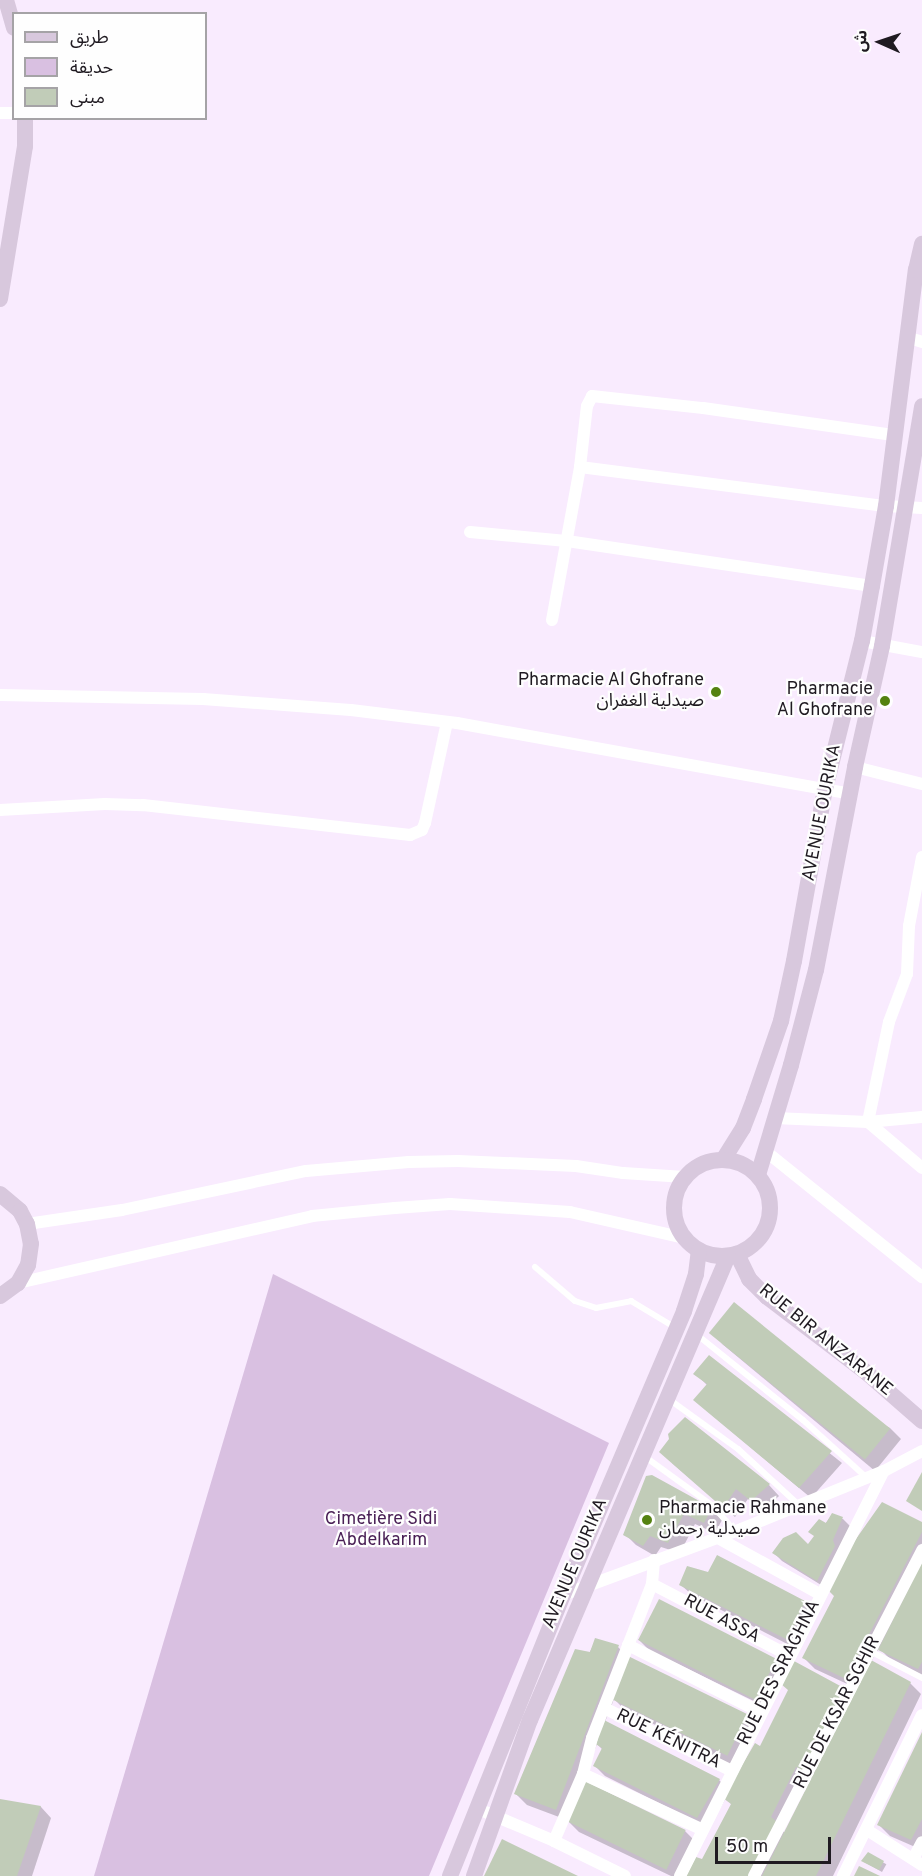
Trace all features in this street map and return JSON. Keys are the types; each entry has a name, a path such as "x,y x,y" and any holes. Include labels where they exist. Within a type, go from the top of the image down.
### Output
{"street":[{"path":"5,2 12,22"},
{"path":"0,299 25,146 25,120"},
{"name":"AVENUE OURIKA","path":"723,1160 743,1128 781,1021 794,962 825,789 862,641 872,586 885,506 893,435 914,340 921,252"},
{"path":"552,620 580,467 589,399 597,395 893,435"},
{"name":"AVENUE OURIKA","path":"758,1176 764,1150 792,1065 816,970 855,767 915,507 922,406"},
{"path":"580,467 885,506 915,507"},
{"path":"470,532 567,541 872,586"},
{"path":"862,641 922,652"},
{"path":"0,695 276,703 447,722 850,794"},
{"path":"0,810 105,804 143,805 410,836 422,830 425,823 447,722"},
{"path":"855,767 922,784"},
{"path":"868,1122 889,1022 908,974 909,926 922,857"},
{"path":"774,1118 868,1122 922,1118"},
{"path":"868,1122 922,1168"},
{"path":"764,1150 922,1277"},
{"path":"723,1160 742,1164 758,1176 768,1197 768,1220 762,1235 751,1246 732,1255 713,1256 699,1251 684,1238 678,1229 674,1208 679,1186 685,1177 709,1161 723,1160"},
{"path":"27,1224 123,1210 306,1171 409,1162 459,1161 576,1166 623,1173 685,1177"},
{"path":"0,1194 20,1211 27,1224 31,1244 28,1265 18,1283"},
{"path":"0,1296 18,1283 312,1216 417,1206 450,1204 570,1212 684,1238"},
{"name":"AVENUE OURIKA","path":"450,1876 563,1595 676,1329 696,1274 699,1251"},
{"name":"AVENUE OURIKA","path":"474,1876 530,1720 642,1455 732,1255"},
{"name":"RUE BIR ANZARANE","path":"732,1255 749,1279 767,1297 867,1373 922,1421"},
{"path":"563,1595 799,1506 884,1471 922,1451"},
{"name":"RUE DES SRAGHNA","path":"680,1876 760,1712 884,1471"},
{"path":"718,1538 820,1594"},
{"name":"RUE DE KSAR SGHIR","path":"754,1876 922,1550"},
{"path":"554,1841 583,1774 590,1742 652,1584 654,1560"},
{"name":"RUE ASSA","path":"652,1584 790,1656"},
{"path":"628,1645 760,1712"},
{"name":"RUE KÉNITRA","path":"604,1708 732,1771"},
{"path":"843,1876 922,1715"},
{"path":"583,1774 703,1830"},
{"path":"476,1808 554,1841 625,1876"},
{"path":"867,1830 918,1862 922,1842"}],"lane":[{"path":"535,1267 575,1301 596,1308 631,1301 676,1329"},
{"path":"695,1333 803,1420 867,1478"},
{"path":"667,1398 738,1449 799,1506"},
{"path":"642,1455 713,1506 736,1531"},
{"path":"870,1650 922,1678"}],"green space":[{"name":"Cimetière Sidi Abdelkarim","path":"273,1274 609,1443 429,1876 94,1876"}],"building":[{"path":"734,1302 890,1428 865,1460 709,1333"},
{"path":"709,1355 832,1451 799,1488 693,1400 707,1384 693,1374"},
{"path":"685,1417 770,1484 751,1501 736,1489 723,1508 659,1452 669,1439 668,1434"},
{"path":"922,1472 922,1511 906,1501"},
{"path":"652,1475 712,1508 704,1523 684,1514 668,1543 650,1536 643,1546 623,1535 646,1476"},
{"path":"882,1502 922,1522 922,1532 846,1679 802,1658 834,1596 829,1591 851,1546"},
{"path":"832,1513 843,1517 833,1540 835,1546 817,1581 772,1553 783,1538 796,1532 808,1544 814,1536 808,1532 819,1519 826,1523"},
{"path":"717,1555 805,1601 788,1640 679,1585 687,1566 708,1572"},
{"path":"922,1562 922,1662 918,1669 878,1650"},
{"path":"659,1599 777,1659 756,1700 638,1640"},
{"path":"595,1638 619,1645 556,1810 514,1794 575,1649 590,1652"},
{"path":"628,1656 748,1714 727,1756 608,1697"},
{"path":"871,1660 911,1682 816,1876 762,1876"},
{"path":"794,1661 844,1688 803,1770 796,1767 771,1817 777,1822 749,1876 686,1876 696,1857 702,1859 731,1804 723,1798 755,1743 760,1746 788,1690 781,1684"},
{"path":"602,1719 720,1779 697,1818 593,1766 602,1748 591,1741"},
{"path":"922,1732 922,1819 911,1840 877,1825"},
{"path":"585,1781 686,1830 666,1870 566,1821"},
{"path":"0,1799 41,1806 17,1876 0,1876"},
{"path":"502,1839 578,1876 484,1876"},
{"path":"868,1852 884,1861 879,1870 861,1861"},
{"path":"859,1866 880,1876 854,1876"}],"place":[{"name":"Pharmacie Al Ghofrane صيدلية الغفران","path":"716,692"},
{"name":"Pharmacie Al Ghofrane","path":"885,701"},
{"name":"Pharmacie Rahmane صيدلية رحمان","path":"647,1520"}]}
